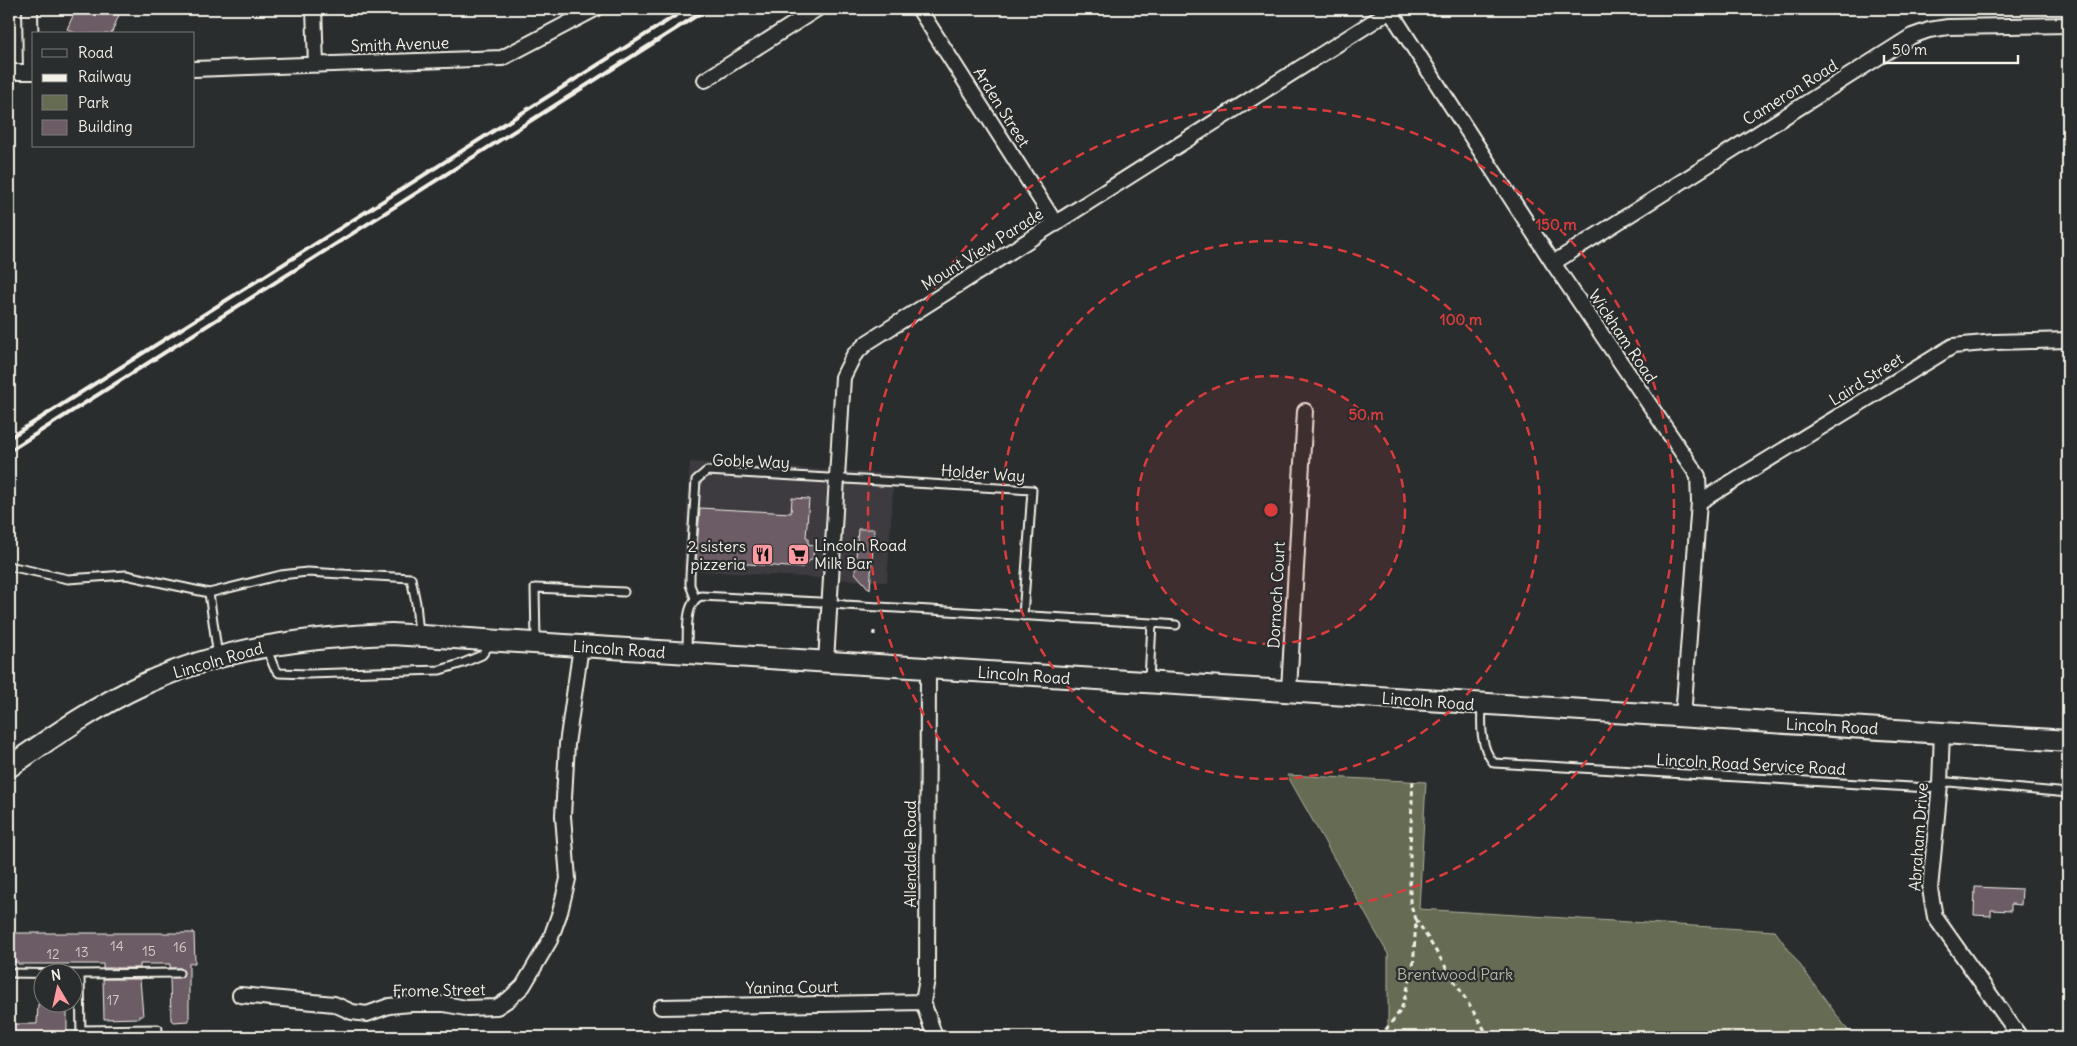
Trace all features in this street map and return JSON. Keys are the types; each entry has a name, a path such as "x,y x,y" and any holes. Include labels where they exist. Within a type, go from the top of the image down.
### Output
{"main road":[{"name":"Lincoln Road","path":"9,767 116,698 145,683 218,657 300,640 392,634 2068,741"}],"street":[{"path":"30,9 32,51"},
{"path":"314,9 316,65"},
{"name":"Smith Avenue","path":"195,69 502,58 595,9"},
{"path":"706,80 817,9"},
{"name":"Arden Street","path":"919,9 1056,224"},
{"name":"Mount View Parade","path":"826,662 843,378 854,355 868,342 1391,10"},
{"name":"Wickham Road","path":"1391,10 1553,263 1698,476 1699,502 1683,717"},
{"name":"Cameron Road","path":"1553,263 1912,36 1928,30 1948,27 2068,26"},
{"path":"9,72 32,72"},
{"name":"Laird Street","path":"1699,502 1953,346 1994,342 2068,340"},
{"name":"Dornoch Court","path":"1289,690 1305,411"},
{"name":"Frome Street","path":"240,995 334,1004 352,1012 367,1014 389,1006 412,1004 444,1004 474,1008 497,1007 523,986 550,940 560,912 568,879 563,816 567,744 581,646"},
{"name":"Allendale Road","path":"928,668 927,979 923,1002 935,1037"},
{"name":"Abraham Drive","path":"1942,732 1940,784 1930,890 1934,917 2020,1037"},
{"name":"Yanina Court","path":"661,1007 923,1002"}],"lane":[{"name":"Goble Way","path":"695,598 690,585 690,576 696,480 707,471 836,478"},
{"name":"Holder Way","path":"836,478 1032,490 1023,616"},
{"path":"9,566 68,579 126,575 209,593 281,576 307,572 411,578 416,603 419,636"},
{"path":"536,644 535,588 624,592"},
{"path":"209,593 218,657"},
{"path":"687,653 690,606 695,598 707,595 1176,625"},
{"path":"1148,683 1152,623"},
{"path":"265,646 270,659 279,672 308,674 440,670 482,655 493,641"},
{"name":"Lincoln Road Service Road","path":"1482,704 1482,732 1488,757 1494,764 1929,788 1949,782 2068,793"},
{"path":"9,973 32,973"},
{"path":"82,974 179,973"},
{"path":"81,1014 81,1033 158,1029"}],"path":[{"path":"1413,778 1410,903 1416,919 1489,1037"},
{"path":"1380,1037 1401,1010 1413,970 1416,919"}],"shaded area":[{"path":"690,462 894,474 887,582 683,570"}],"green space":[{"name":"Brentwood Park","path":"1287,775 1426,782 1419,909 1775,931 1853,1037 1388,1037 1388,954"}],"building":[{"path":"76,9 93,14 95,9 104,9 119,15 112,32 73,32 67,29"},
{"path":"792,498 809,499 806,537 808,538 808,544 814,545 813,558 801,568 696,560 700,508 791,513"},
{"path":"858,529 874,529 870,590 855,573"},
{"path":"1975,887 2022,889 2021,905 2011,904 2011,911 1991,910 1991,916 1974,915"},
{"path":"9,933 194,933 195,963 189,963 189,1021 173,1022 171,1020 170,978 182,977 184,972 181,968 170,968 170,964 140,964 140,968 103,968 103,964 18,964 18,962 9,962"},
{"path":"103,979 140,979 143,1016 139,1016 139,1018 104,1019"},
{"path":"38,1014 67,1014 67,1037 10,1037 10,1024 37,1024"}],"railway":[{"path":"9,438 686,9"},
{"path":"9,451 707,9"}],"place":[{"name":"Lincoln Road Milk Bar","path":"798,554"},
{"name":"2 sisters pizzeria","path":"762,555"}]}
